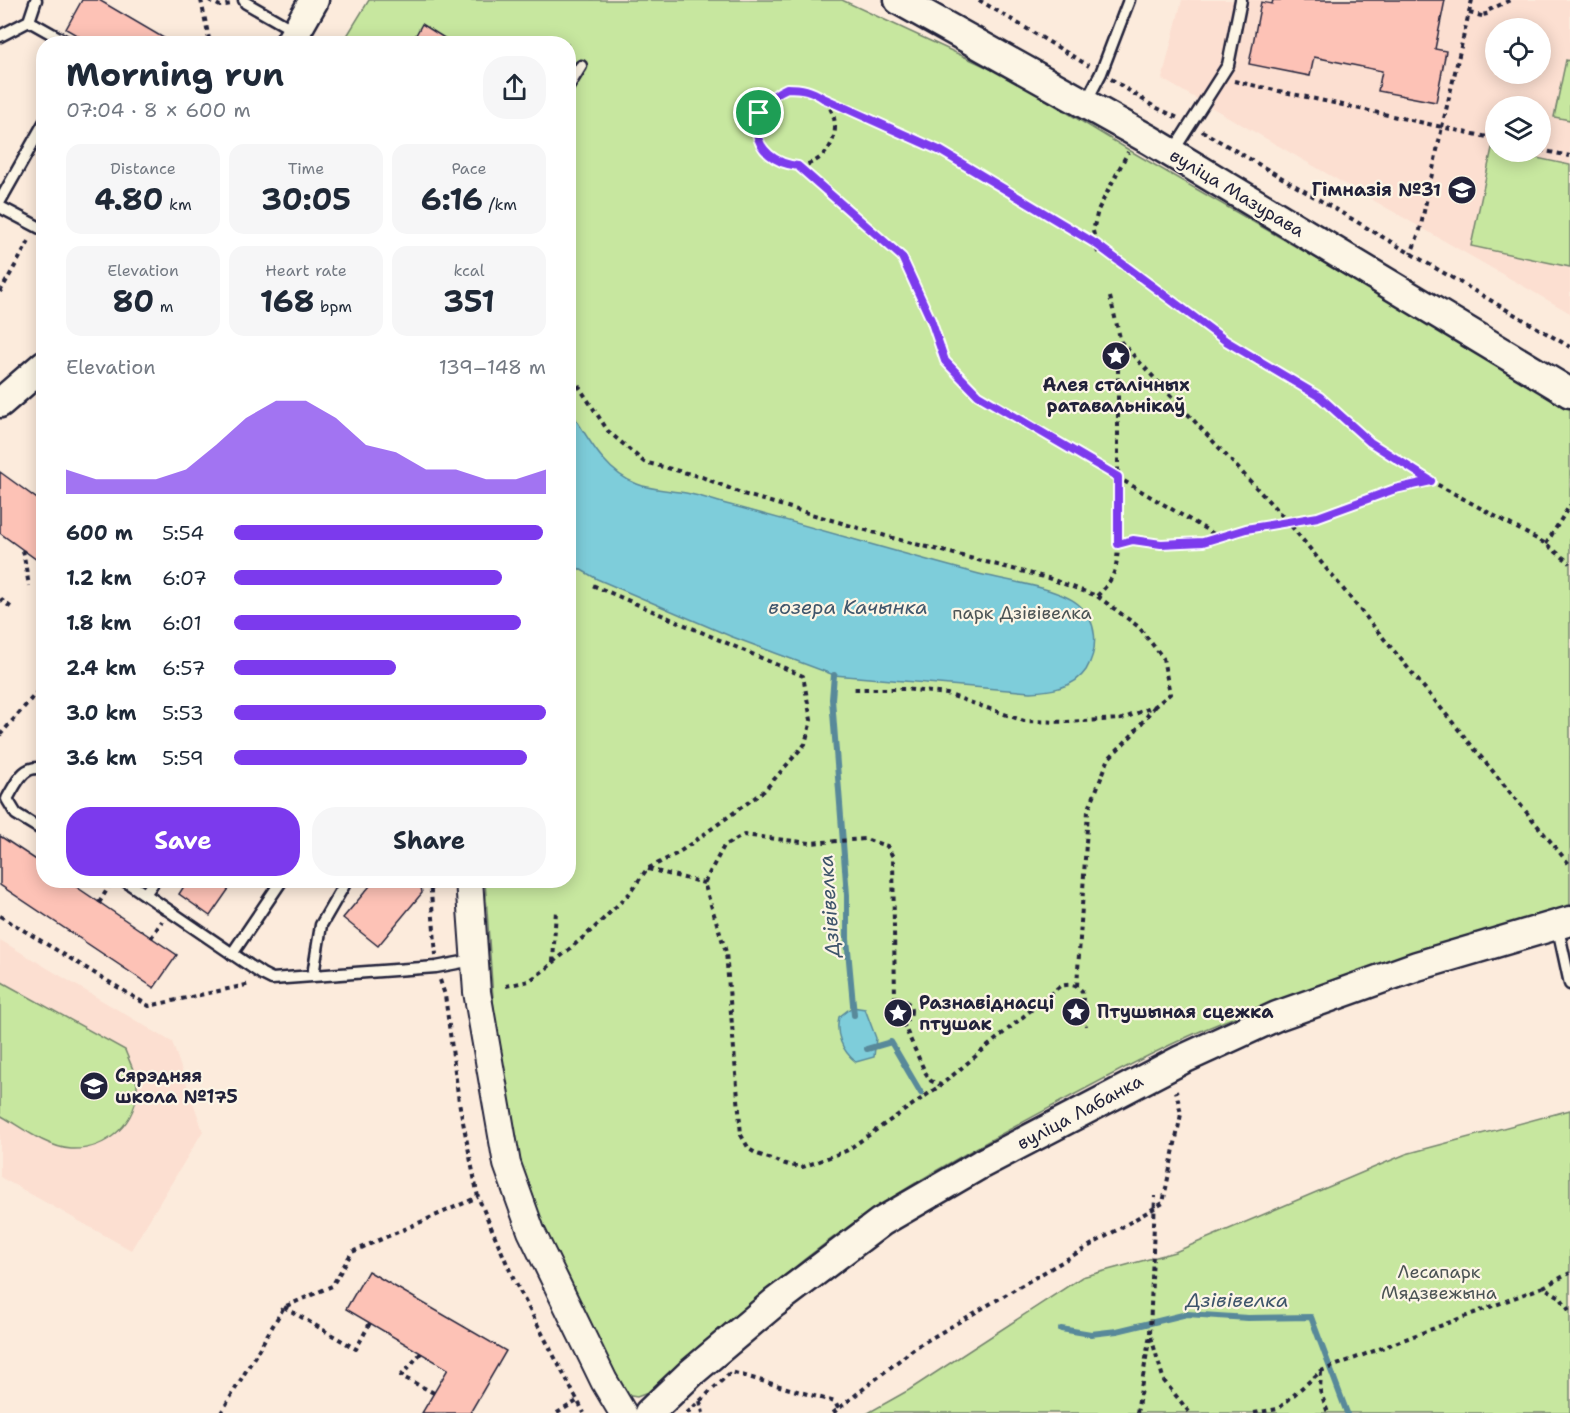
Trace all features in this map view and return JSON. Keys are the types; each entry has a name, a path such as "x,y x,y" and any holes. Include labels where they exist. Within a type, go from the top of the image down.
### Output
{"main road":[{"path":"293,36 314,0"},
{"name":"вуліца Мазурава","path":"899,0 1172,153 1570,393"},
{"path":"0,403 36,372"},
{"name":"вуліца Лабанка","path":"649,1413 691,1373 774,1303 881,1222 981,1164 1180,1060 1277,1016 1418,966 1564,922"}],"street":[{"path":"468,888 473,960 484,1044 507,1164 531,1231 604,1381 623,1413"}],"lane":[{"path":"0,36 28,21 36,0"},
{"path":"1085,103 1101,73 1129,0"},
{"path":"1172,153 1228,64 1241,0"},
{"path":"245,1 291,36"},
{"path":"28,21 55,36"},
{"path":"576,74 581,66"},
{"path":"0,201 36,137"},
{"path":"0,207 36,225"},
{"path":"36,768 31,767 24,772 7,799 16,814 36,826"},
{"path":"136,888 272,979 436,967 473,960"},
{"path":"145,894 149,888"},
{"path":"232,954 277,888"},
{"path":"314,975 321,925 342,888"},
{"path":"1564,922 1570,984"}],"path":[{"path":"201,0 208,36"},
{"path":"209,0 220,6 245,1"},
{"path":"979,0 1153,106 1190,124 1569,344"},
{"path":"1411,254 1420,230 1472,0"},
{"path":"1469,13 1486,17 1485,12 1510,0"},
{"path":"1227,79 1485,137"},
{"path":"823,98 831,109 835,121 835,134 830,146 822,156 811,163 798,166 785,165 764,150 758,139 756,126 765,102 775,93 787,88 800,88 812,91 941,151 1096,244 1226,341 1320,397 1370,442 1431,481 1546,544 1570,563"},
{"path":"1098,253 1093,231 1098,210 1137,133"},
{"path":"1551,152 1570,156"},
{"path":"798,166 902,257 931,320 945,361 978,395 1219,537"},
{"path":"0,292 36,236"},
{"path":"1110,297 1121,342 1288,522 1569,864"},
{"path":"1097,596 1111,582 1117,562 1118,351 1121,342"},
{"path":"576,382 608,431 644,462 702,477 743,494 896,539 1048,578 1097,596 1139,627 1163,658 1170,694 1155,706 1132,735 1109,758 1088,811 1077,986"},
{"path":"1118,544 1133,540 1161,544 1203,542 1246,529 1318,517 1395,489 1431,481"},
{"path":"1546,544 1570,505"},
{"path":"23,550 29,586"},
{"path":"506,986 529,981 553,963 629,894 647,869 678,853 764,791 806,744 811,720 803,676 590,584"},
{"path":"0,599 12,608"},
{"path":"852,689 905,689 946,694 1024,721 1067,722 1122,719 1155,706"},
{"path":"0,735 36,693"},
{"path":"895,1000 893,857 887,846 865,839 810,843 744,835 724,846 704,883 726,952 741,1135 749,1149 788,1166 803,1167 846,1152 940,1085 1060,986 1077,986 1082,991 1086,1026"},
{"path":"647,869 704,883"},
{"path":"99,903 107,888"},
{"path":"553,963 556,910"},
{"path":"0,916 149,1006 272,979"},
{"path":"895,1000 903,1000 911,1008 909,1019 903,1023 895,1023 889,1017 889,1005 895,1000"},
{"path":"903,1023 925,1072 931,1081 940,1085"},
{"path":"832,1413 916,1347 1154,1206 1163,1203 1181,1114 1176,1091"},
{"path":"1137,1413 1150,1334 1155,1196"},
{"path":"221,1413 284,1307 332,1286 352,1252 478,1197"},
{"path":"1254,1413 1278,1411 1321,1371 1543,1287 1570,1273"},
{"path":"1543,1287 1560,1297 1570,1312"},
{"path":"284,1307 356,1348 370,1323"},
{"path":"1150,1334 1164,1381 1190,1413"},
{"path":"421,1353 401,1376 434,1393"},
{"path":"1321,1371 1320,1390 1328,1413"},
{"path":"687,1413 731,1372 835,1402 838,1408"},
{"path":"557,1413 577,1401"},
{"path":"700,1401 703,1413"}],"shaded area":[{"name":"Гімназія №31","path":"1182,0 1570,0 1570,313 1162,79"},
{"name":"Сярэдняя школа №175","path":"0,940 172,1042 203,1131 131,1250 0,1177"}],"green space":[{"name":"парк Дзівівелка","path":"369,0 842,0 1008,77 1570,407 1570,906 1437,946 1306,990 1200,1031 1122,1069 969,1152 877,1207 789,1272 653,1391 637,1397 625,1395 529,1196 507,1104 494,1013 485,888 576,888 576,36 347,36"},
{"path":"1566,60 1570,61 1570,120 1554,117"},
{"path":"1551,161 1570,165 1570,267 1471,246 1489,162"},
{"path":"0,981 125,1050 137,1085 136,1098 133,1110 126,1122 108,1139 84,1148 71,1149 52,1145 0,1115"},
{"name":"Лесапарк Мядзвежына","path":"1570,1110 1570,1413 868,1413 909,1390 1082,1277 1175,1252 1406,1154"}],"water":[{"name":"возера Качынка","path":"576,419 606,462 615,471 637,484 686,493 948,566 1058,593 1078,604 1090,618 1094,635 1093,653 1086,670 1075,681 1053,689 1030,692 834,675 730,636 597,579 576,567"},
{"path":"852,1007 865,1009 876,1038 874,1057 856,1062 843,1047 838,1030 839,1017"}],"building":[{"path":"82,0 99,0 160,36 78,36 66,29"},
{"path":"1273,0 1445,0 1435,49 1446,51 1436,102 1378,91 1382,71 1314,57 1310,76 1249,64 1261,2 1272,4"},
{"path":"422,24 441,36 415,36"},
{"path":"0,472 36,498 36,559 0,533"},
{"path":"0,836 36,860 36,888 78,888 177,955 154,988 0,885"},
{"path":"183,888 229,888 210,916 179,894"},
{"path":"368,888 421,888 422,893 378,946 343,918"},
{"path":"368,1271 506,1351 470,1413 422,1413 448,1369 346,1309"}],"waterway":[{"name":"Дзівівелка","path":"834,675 832,699 854,1015"},
{"name":"Дзівівелка","path":"867,1049 891,1042 921,1093"},
{"name":"Дзівівелка","path":"1061,1329 1091,1334 1117,1331 1187,1314 1248,1318 1311,1317 1347,1413"}],"place":[{"name":"Гімназія №31","path":"1462,190"},
{"name":"Алея сталічных ратавальнікаў","path":"1116,356"},
{"name":"Птушыная сцежка","path":"1076,1012"},
{"name":"Разнавіднасці птушак","path":"898,1013"},
{"name":"Сярэдняя школа №175","path":"94,1086"}],"route":[{"path":"787,88 800,88 812,91 941,151 1096,244 1226,341 1320,397 1370,442 1431,481 1395,489 1318,517 1246,529 1203,542 1161,544 1133,540 1118,544 1118,477 978,395 945,361 931,320 902,257 798,166 785,165 764,150 758,139 756,126 759,113 765,102 775,93 787,88"}]}
